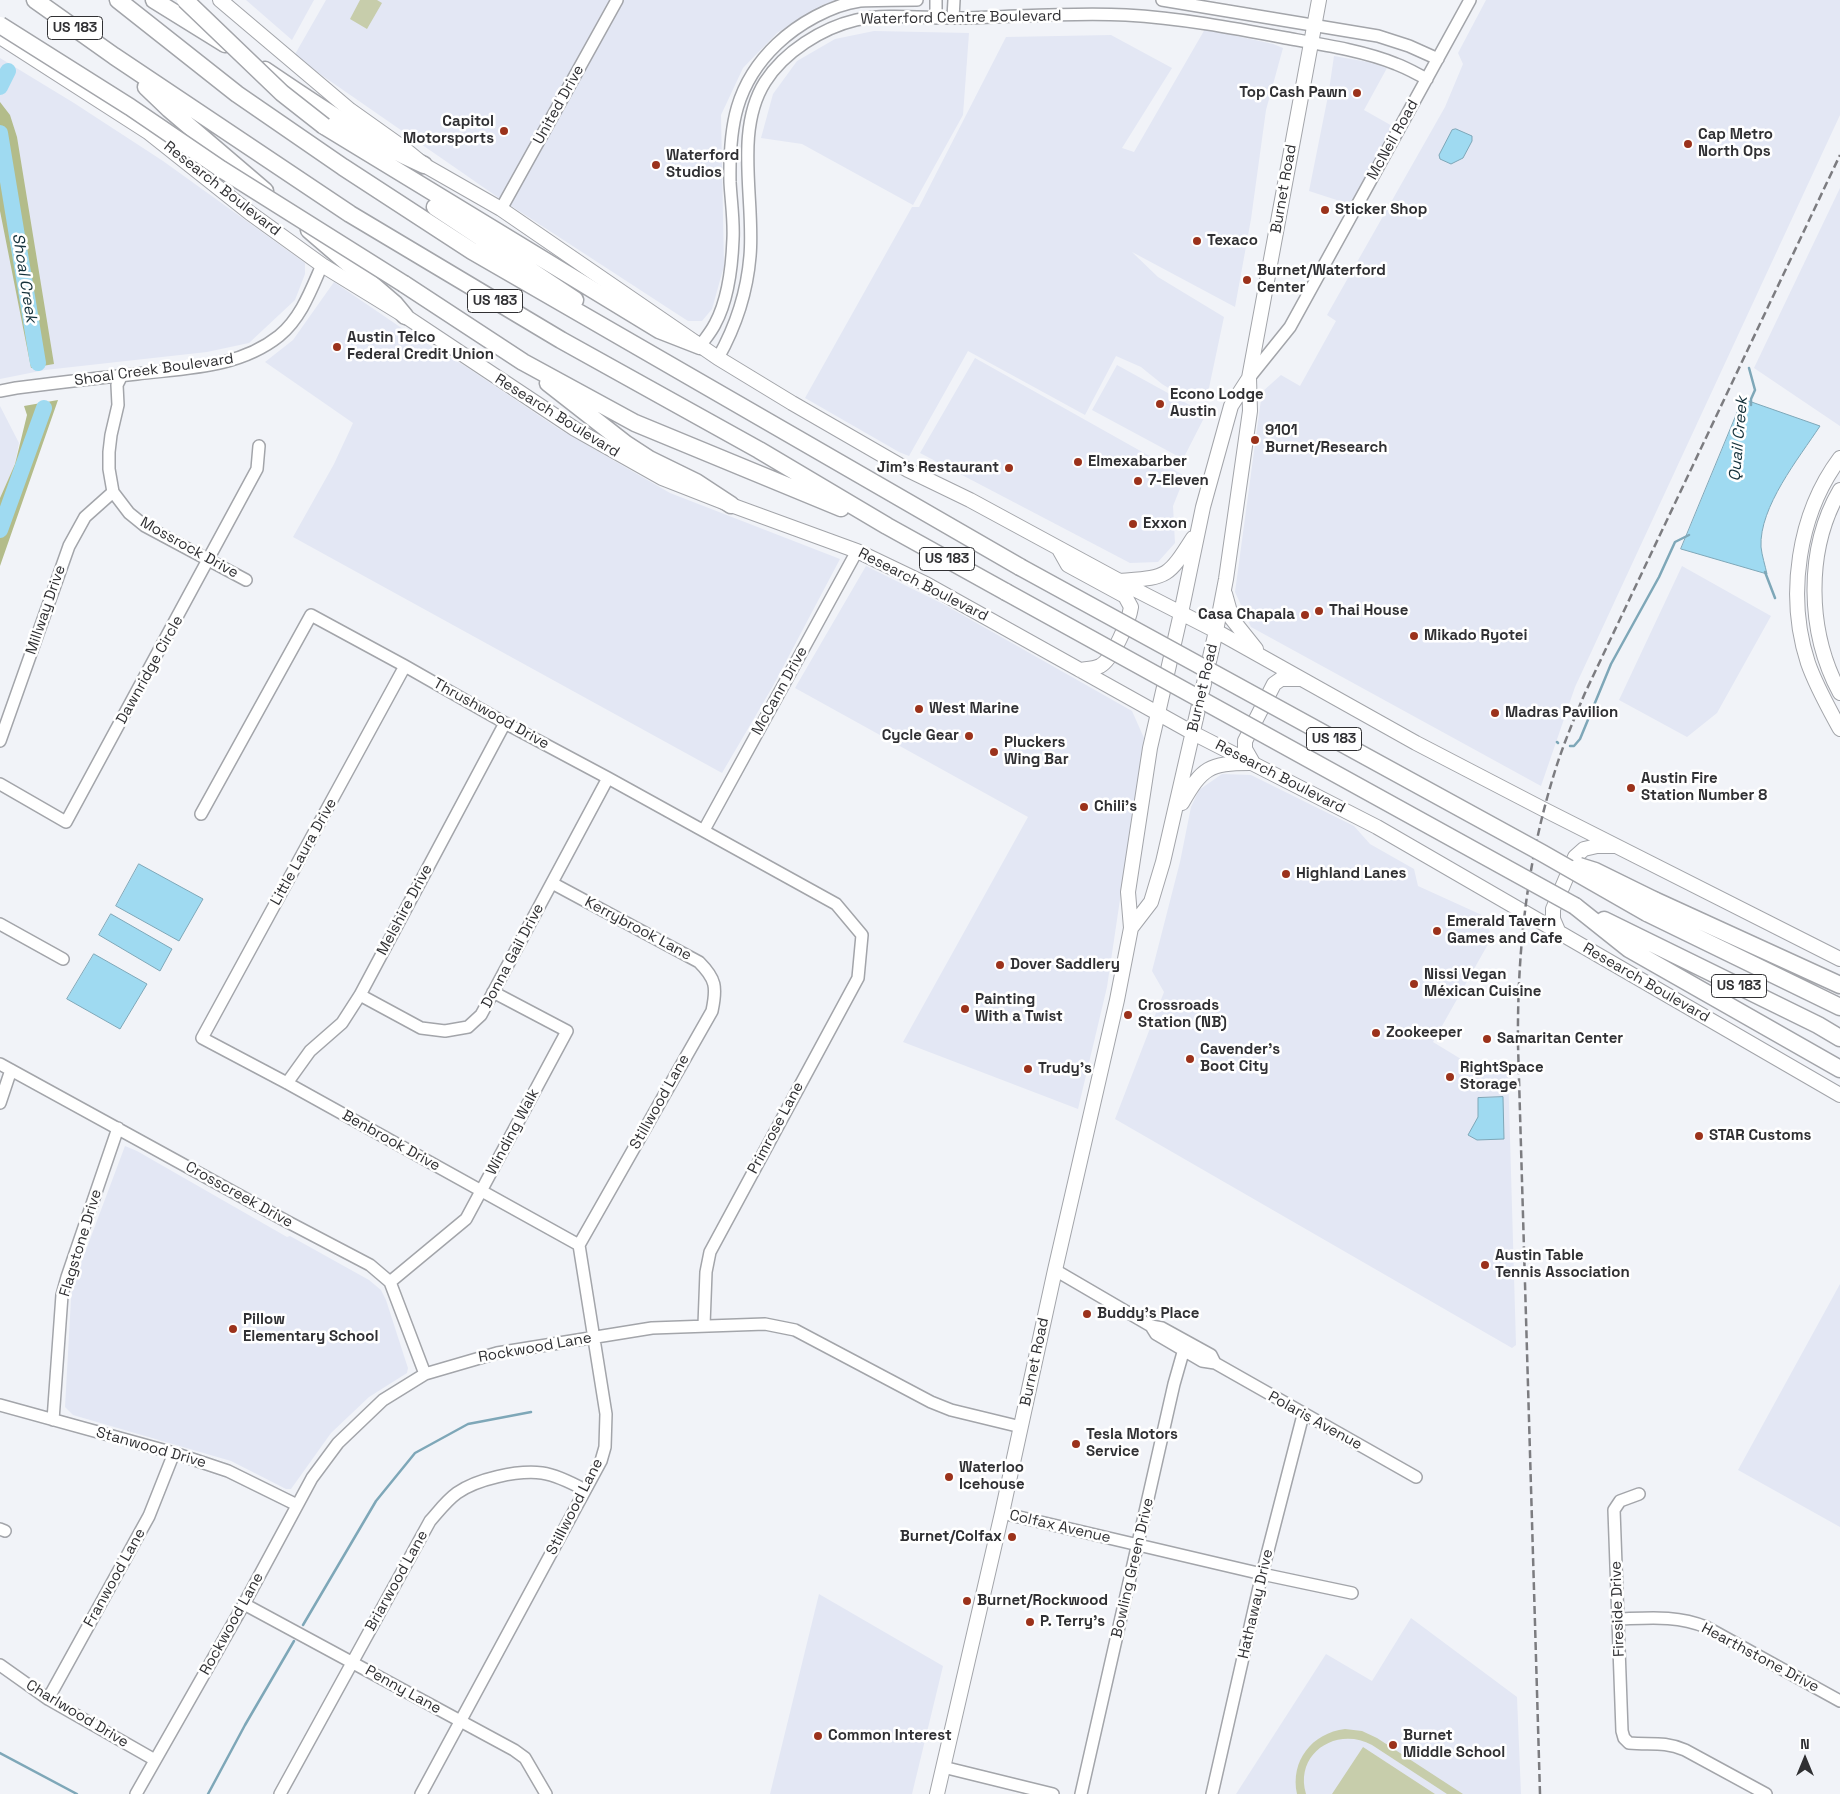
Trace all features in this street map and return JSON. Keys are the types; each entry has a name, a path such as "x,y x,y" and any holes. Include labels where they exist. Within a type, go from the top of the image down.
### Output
{"highway":[{"name":"US 183","path":"35,0 114,56 350,214 561,340 759,450 887,526 1575,906 1633,942 1818,1025 1840,1038"},
{"name":"US 183","path":"118,0 237,94 343,168 472,251 1020,567 1542,853 1651,907 1840,1007"},
{"path":"154,0 178,13 356,128 407,158 424,165"},
{"path":"185,0 282,92 348,145 650,353"},
{"path":"0,25 523,362 635,423 887,526"},
{"path":"114,56 169,109 395,304 405,316"},
{"path":"324,126 660,330 700,346"},
{"path":"523,362 626,444 649,459 696,482 731,505"},
{"path":"1651,907 1840,985"},
{"path":"1633,942 1840,1069"}],"main road":[{"path":"220,0 350,110 402,146 424,165 501,209 700,346 792,403 908,470 970,500 1261,655 1425,748 1840,959"},
{"name":"Burnet Road","path":"1131,928 1151,902 1175,814 1216,631 1224,590 1250,411 1249,378 1319,0"},
{"name":"Research Boulevard","path":"0,37 148,132 250,214 322,265 405,316 574,429 662,478 857,551 926,584 1157,714 1377,826 1840,1095"},
{"name":"Burnet Road","path":"937,1794 1117,1000 1131,928 1128,892 1157,714 1199,528 1231,406 1249,378"},
{"path":"1840,458 1823,485 1807,525 1798,578 1799,622 1811,672 1840,728"},
{"path":"1840,490 1823,530 1815,579 1820,640 1828,666 1840,693"},
{"path":"1120,581 1153,578 1165,574 1175,566 1199,528"},
{"path":"1059,548 1068,565 1125,596 1131,607 1129,617 1109,657 1100,666 1080,670"},
{"path":"1224,590 1232,619 1261,655"},
{"path":"1799,622 1817,620"},
{"path":"1811,672 1828,666"},
{"path":"1175,814 1194,782 1209,769 1231,763 1253,763 1245,749 1245,741 1274,684 1281,679 1302,679"},
{"path":"1559,933 1553,920 1553,908 1575,857 1584,849 1597,846 1618,846"}],"street":[{"name":"United Drive","path":"501,209 617,0"},
{"name":"Waterford Centre Boulevard","path":"700,346 715,324 723,305 727,286 733,239 730,182 732,135 736,109 744,85 754,69 781,40 815,18 834,9 858,2 917,0"},
{"path":"936,0 936,18"},
{"path":"953,18 954,0"},
{"path":"1162,0 1390,39 1438,60"},
{"name":"McNeil Road","path":"1249,378 1290,327 1470,0"},
{"name":"Waterford Centre Boulevard","path":"718,358 731,335 747,280 750,254 748,143 754,107 764,83 775,68 800,46 842,24 876,18 1124,15 1189,21 1311,43 1381,59 1427,79"},
{"name":"Shoal Creek Boulevard","path":"0,391 229,362 259,350 280,335 299,314 322,265"},
{"name":"Mossrock Drive","path":"122,375 117,385 118,405 110,435 108,452 113,492 129,513 145,526 246,580"},
{"name":"Dawnridge Circle","path":"0,784 66,822 257,469 259,446"},
{"name":"Millway Drive","path":"0,742 69,546 85,517 113,492"},
{"name":"McCann Drive","path":"704,830 857,551"},
{"name":"Thrushwood Drive","path":"201,814 311,615 836,904 862,935"},
{"name":"Little Laura Drive","path":"202,1038 405,666"},
{"name":"Melshire Drive","path":"287,1083 310,1051 342,1023 360,995 505,723"},
{"name":"Donna Gail Drive","path":"360,995 420,1028 446,1031 468,1027 481,1015 608,778"},
{"name":"Kerrybrook Lane","path":"552,883 699,962 710,973 715,984"},
{"path":"0,924 63,959"},
{"name":"Primrose Lane","path":"704,1325 706,1272 710,1252 858,978 862,935"},
{"name":"Stillwood Lane","path":"421,1794 601,1461 606,1414 580,1245 712,1010 715,984"},
{"name":"Winding Walk","path":"390,1282 466,1219 567,1031 493,992"},
{"name":"Benbrook Drive","path":"202,1038 580,1245"},
{"name":"Crosscreek Drive","path":"0,1064 370,1265 390,1282 425,1374"},
{"path":"0,1103 11,1070"},
{"name":"Flagstone Drive","path":"54,1420 62,1295 118,1128"},
{"name":"Polaris Avenue","path":"1055,1270 1151,1326 1156,1334 1184,1346 1202,1361 1215,1363 1303,1415 1416,1477"},
{"name":"Rockwood Lane","path":"136,1794 244,1604 312,1478 338,1443 383,1400 425,1374 497,1353 652,1328 765,1324 795,1330 931,1402 1021,1427"},
{"name":"Bowling Green Drive","path":"1081,1794 1184,1346"},
{"name":"Stanwood Drive","path":"0,1405 174,1453 228,1471 297,1505"},
{"name":"Hathaway Drive","path":"1212,1794 1262,1574 1303,1415"},
{"name":"Franwood Lane","path":"48,1699 149,1516 174,1453"},
{"name":"Briarwood Lane","path":"280,1794 430,1521 446,1503 458,1492 474,1484 499,1476 523,1473 543,1473 585,1490"},
{"name":"Fireside Drive","path":"1639,1494 1620,1501 1614,1510 1622,1731 1624,1738 1629,1743 1673,1745 1766,1794"},
{"name":"Colfax Avenue","path":"1002,1513 1262,1574 1352,1593"},
{"name":"Penny Lane","path":"244,1604 514,1750 525,1758 546,1794"},
{"name":"Hearthstone Drive","path":"1618,1619 1672,1618 1690,1621 1706,1627 1840,1701"},
{"name":"Charlwood Drive","path":"0,1665 48,1699 155,1760"},
{"path":"943,1767 1053,1794"}],"shaded area":[{"path":"246,0 314,0 292,40"},
{"path":"326,0 838,0 822,5 777,33 743,68 721,115 724,266 712,309 702,321 688,321 496,196 294,56"},
{"path":"1486,0 1840,0 1840,115 1575,687 1541,786 1251,627 1235,592 1262,392 1281,375 1300,386 1336,321 1327,315 1445,107 1463,64 1458,53"},
{"path":"1205,29 1273,44 1283,48 1266,110 1251,219 1235,307 1132,252 1158,277 1224,317 1206,402 1180,395 1162,384 1141,367 1116,356 1085,415 968,351 909,456 805,398 912,207 919,207 1006,37 1111,35 1172,68 1122,148 1134,152"},
{"path":"874,31 969,33 963,115 913,205 802,144 761,138 773,94 797,61 835,39"},
{"path":"1334,56 1368,62 1387,68 1364,110 1394,127 1352,205 1309,191 1329,91 1349,102 1329,90"},
{"path":"0,58 163,161 305,263 305,274 295,300 249,343 207,352 45,370 0,379"},
{"path":"1840,188 1840,426 1754,368"},
{"path":"334,282 406,331 465,366 559,429 670,493 840,559 773,686 722,773 293,537 334,464 353,423 265,362 293,340"},
{"path":"975,358 1185,476 1173,506 1175,543 1158,562 1130,563 920,453"},
{"path":"1117,365 1206,414 1183,459 1092,410"},
{"path":"0,406 19,443 15,464 0,498"},
{"path":"866,566 943,604 1132,711 1144,738 1107,987 1078,1109 903,1042 1028,817 795,688"},
{"path":"1682,566 1771,616 1717,713 1687,737 1619,700"},
{"path":"1222,774 1251,775 1354,826 1370,844 1414,869 1418,886 1484,916 1492,937 1433,1042 1479,1070 1508,1069 1516,1345 1512,1348 1115,1119 1164,992 1152,971 1180,862 1191,807 1199,790"},
{"name":"Pillow Elementary School","path":"125,1146 137,1151 287,1237 290,1236 369,1280 381,1290 386,1300 408,1368 407,1373 369,1397 331,1433 291,1489 286,1489 231,1461 73,1415 65,1407 71,1299 74,1282"},
{"path":"1840,1284 1840,1527 1738,1470"},
{"path":"819,1594 943,1666 912,1794 770,1794"},
{"name":"Burnet Middle School","path":"1411,1618 1517,1697 1521,1794 1236,1794 1326,1654 1372,1681"}],"green space":[{"path":"360,0 377,0 382,3 367,29 350,19"},
{"path":"0,102 10,115 17,137 54,364 31,368 0,211"},
{"path":"58,400 0,566 0,498 15,464 27,415 24,406"},
{"path":"1345,1729 1362,1731 1377,1738 1463,1794 1447,1794 1372,1745 1359,1740 1345,1739 1333,1741 1321,1747 1312,1755 1306,1766 1304,1779 1306,1794 1297,1794 1297,1770 1300,1760 1306,1751 1323,1736"},
{"path":"1363,1747 1435,1794 1332,1794"}],"water":[{"path":"1456,129 1472,136 1472,141 1463,158 1451,164 1440,159 1439,155 1452,130"},
{"path":"1743,399 1820,426 1782,484 1766,516 1761,547 1767,574 1681,549"},
{"path":"139,864 203,899 179,941 116,906"},
{"path":"111,914 172,949 160,971 99,935"},
{"path":"94,954 147,984 120,1029 67,999"},
{"path":"1503,1097 1504,1139 1477,1140 1468,1135 1478,1117 1478,1098"}],"waterway":[{"name":"Shoal Creek","path":"0,87 8,71"},
{"name":"Shoal Creek","path":"0,133 38,363"},
{"name":"Quail Creek","path":"1749,368 1755,390 1751,399 1751,405"},
{"name":"Shoal Creek","path":"0,530 44,408"},
{"path":"1570,746 1574,746 1580,739 1611,664 1659,577 1675,542 1689,535"},
{"name":"Quail Creek","path":"1765,572 1775,598"},
{"path":"303,1625 376,1501 415,1453 468,1424 531,1412"},
{"path":"208,1794 245,1725 294,1641"},
{"path":"0,1753 77,1794"}],"railway":[{"path":"1540,1794 1518,1045 1519,975 1522,940 1537,838 1555,771 1585,693 1840,155"}],"place":[{"name":"Top Cash Pawn","path":"1357,93"},
{"name":"Capitol Motorsports","path":"504,131"},
{"name":"Cap Metro North Ops","path":"1688,144"},
{"name":"Waterford Studios","path":"656,165"},
{"name":"Sticker Shop","path":"1325,210"},
{"name":"Texaco","path":"1197,241"},
{"name":"Burnet/Waterford Center","path":"1247,280"},
{"name":"Austin Telco Federal Credit Union","path":"337,347"},
{"name":"Econo Lodge Austin","path":"1160,404"},
{"name":"9101 Burnet/Research","path":"1255,440"},
{"name":"Elmexabarber","path":"1078,462"},
{"name":"Jim's Restaurant","path":"1009,468"},
{"name":"7-Eleven","path":"1138,481"},
{"name":"Exxon","path":"1133,524"},
{"name":"Thai House","path":"1319,611"},
{"name":"Casa Chapala","path":"1305,615"},
{"name":"Mikado Ryotei","path":"1414,636"},
{"name":"West Marine","path":"919,709"},
{"name":"Madras Pavilion","path":"1495,713"},
{"name":"Cycle Gear","path":"969,736"},
{"name":"Pluckers Wing Bar","path":"994,752"},
{"name":"Austin Fire Station Number 8","path":"1631,788"},
{"name":"Chili's","path":"1084,807"},
{"name":"Highland Lanes","path":"1286,874"},
{"name":"Emerald Tavern Games and Cafe","path":"1437,931"},
{"name":"Dover Saddlery","path":"1000,965"},
{"name":"Nissi Vegan Méxican Cuisine","path":"1414,984"},
{"name":"Painting With a Twist","path":"965,1009"},
{"name":"Crossroads Station (NB)","path":"1128,1015"},
{"name":"Zookeeper","path":"1376,1033"},
{"name":"Samaritan Center","path":"1487,1039"},
{"name":"Cavender's Boot City","path":"1190,1059"},
{"name":"Trudy's","path":"1028,1069"},
{"name":"RightSpace Storage","path":"1450,1077"},
{"name":"STAR Customs","path":"1699,1136"},
{"name":"Austin Table Tennis Association","path":"1485,1265"},
{"name":"Buddy's Place","path":"1087,1314"},
{"name":"Pillow Elementary School","path":"233,1329"},
{"name":"Tesla Motors Service","path":"1076,1444"},
{"name":"Waterloo Icehouse","path":"949,1477"},
{"name":"Burnet/Colfax","path":"1012,1537"},
{"name":"Burnet/Rockwood","path":"967,1601"},
{"name":"P. Terry's","path":"1030,1622"},
{"name":"Common Interest","path":"818,1736"},
{"name":"Burnet Middle School","path":"1393,1745"}]}
